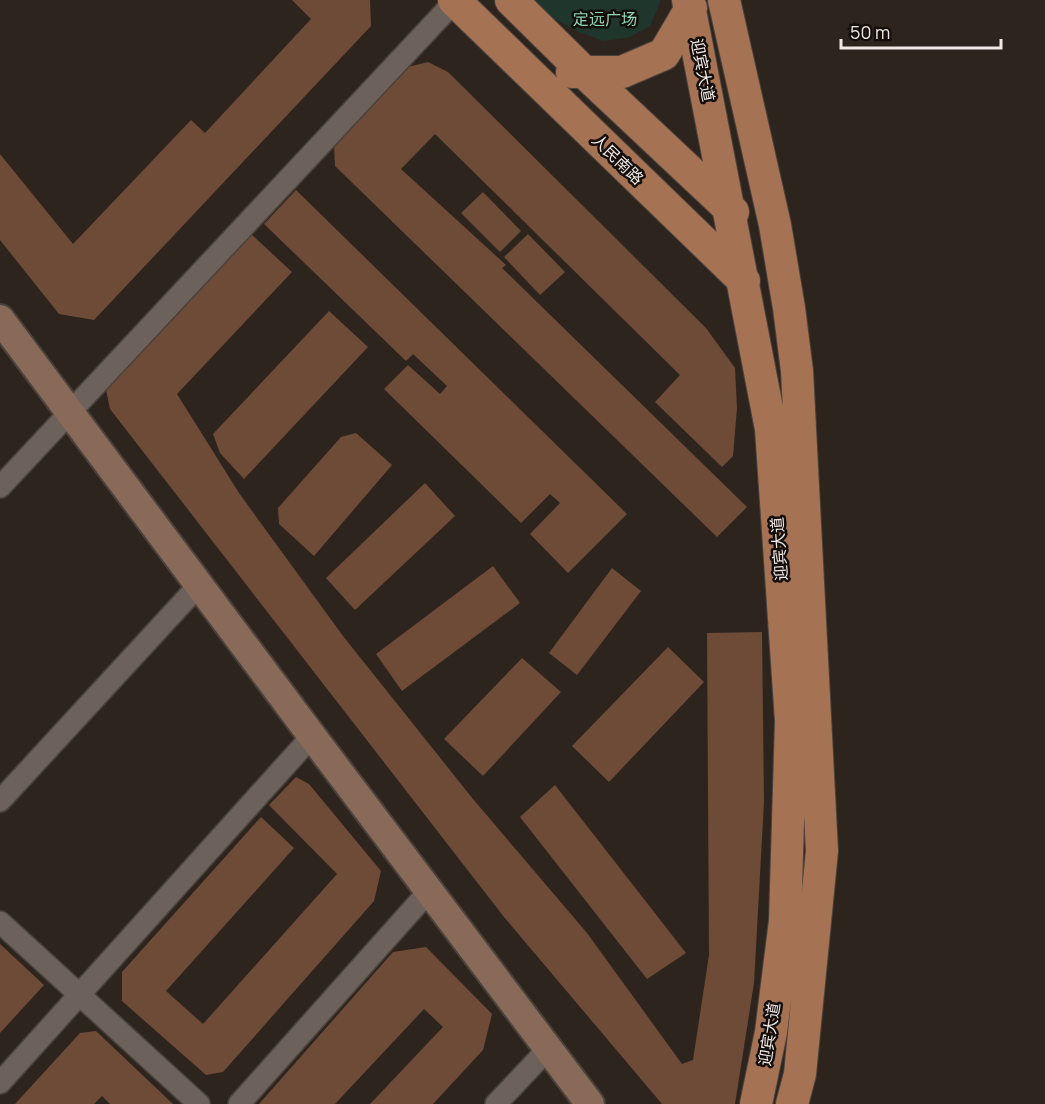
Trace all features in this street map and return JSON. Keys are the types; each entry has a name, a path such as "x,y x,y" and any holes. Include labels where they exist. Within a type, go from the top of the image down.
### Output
{"main road":[{"path":"511,0 728,207 764,238 778,243"},
{"name":"迎宾大道","path":"724,0 778,243 797,371 822,851 800,1074 792,1104"},
{"name":"人民南路","path":"454,1 742,279 753,288 789,308"},
{"path":"526,70 622,72 664,54 689,4"},
{"name":"迎宾大道","path":"689,4 771,429 791,721 785,921 771,1032 756,1104"}],"street":[{"path":"0,488 454,1"},
{"path":"0,319 590,1104"},
{"path":"0,801 199,585"},
{"path":"0,1083 312,736"},
{"path":"239,1104 429,891"},
{"path":"0,922 199,1104"},
{"path":"496,1104 548,1049"}],"green space":[{"name":"定远广场","path":"531,0 661,0 650,26 630,37 604,41 579,32 544,13"}],"building":[{"path":"292,0 370,0 371,26 94,320 59,314 0,240 0,154 73,244 191,120 205,133 311,19"},
{"path":"428,62 448,72 706,328 735,368 737,408 733,456 722,467 655,402 680,375 435,134 401,169 506,265 502,268 747,507 717,537 335,166 334,144 408,67"},
{"path":"296,190 627,514 568,573 530,534 560,503 550,494 521,523 384,389 408,365 440,394 447,386 413,354 406,361 264,224"},
{"path":"483,192 521,231 500,252 461,213"},
{"path":"251,234 292,272 177,394 239,493 343,636 473,799 587,933 682,1064 693,1060 709,955 707,633 762,632 764,802 754,983 735,1104 662,1104 504,917 110,409 106,390"},
{"path":"528,234 565,272 540,295 504,257"},
{"path":"329,311 368,347 244,479 220,453 213,434"},
{"path":"356,433 392,465 314,556 279,524 278,508 341,437"},
{"path":"425,483 455,516 355,610 326,578"},
{"path":"493,566 520,603 402,691 376,654"},
{"path":"612,568 641,591 577,675 549,653"},
{"path":"668,647 704,682 609,782 572,746"},
{"path":"522,658 561,692 483,776 444,739"},
{"path":"296,777 309,784 381,871 374,901 223,1072 206,1075 122,1001 122,972 261,817 294,848 166,991 203,1024 337,874 269,805"},
{"path":"555,785 686,953 647,979 520,817"},
{"path":"0,944 44,985 0,1033"},
{"path":"426,947 492,1014 483,1050 433,1104 370,1104 443,1027 424,1009 335,1104 259,1104 393,952"},
{"path":"96,1031 173,1104 110,1104 102,1096 94,1104 15,1104 80,1033"}]}
